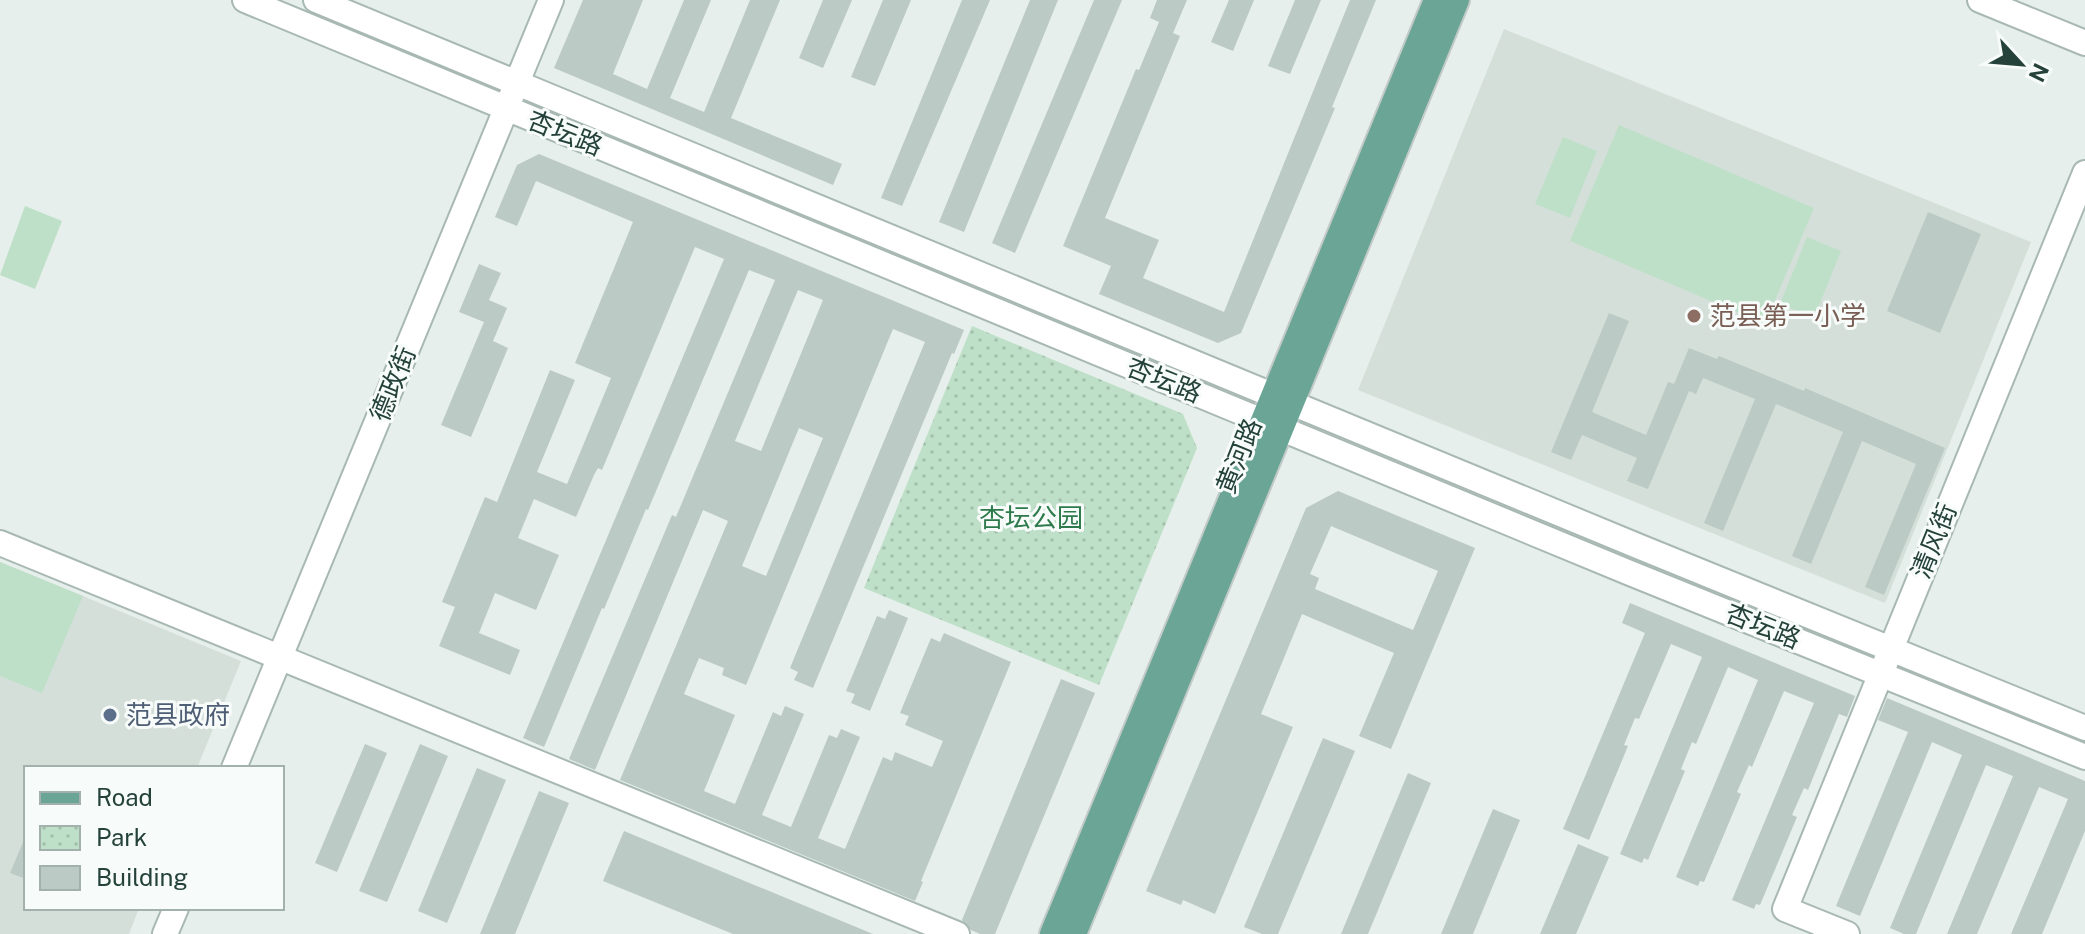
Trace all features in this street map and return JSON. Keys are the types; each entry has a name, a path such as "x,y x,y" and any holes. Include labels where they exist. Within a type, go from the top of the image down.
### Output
{"main road":[{"name":"黄河路","path":"1282,399 1436,0"},
{"name":"黄河路","path":"1052,934 1457,0"},
{"name":"黄河路","path":"1074,934 1271,424"}],"street":[{"name":"杏坛路","path":"245,0 2085,757"},
{"name":"杏坛路","path":"316,0 2085,728"},
{"name":"德政街","path":"235,766 551,0"},
{"path":"1980,0 2085,43"},
{"name":"清风街","path":"1847,934 1785,909 2085,173"},
{"path":"0,543 957,934"},
{"path":"165,934 175,910"}],"shaded area":[{"name":"范县第一小学","path":"1504,29 2031,242 1885,603 1358,390"},
{"name":"范县政府","path":"0,562 241,661 198,766 24,766 24,910 138,910 129,934 0,934"}],"green space":[{"path":"1619,125 1814,208 1765,324 1570,241"},
{"path":"1563,137 1597,151 1570,218 1535,204"},
{"path":"25,206 62,221 35,289 0,275"},
{"path":"1807,237 1841,251 1814,318 1780,304"},
{"name":"杏坛公园","path":"972,326 1183,414 1197,448 1099,685 864,588"},
{"path":"0,562 83,596 42,693 0,676"}],"building":[{"path":"583,0 643,0 613,74 647,89 684,0 711,0 670,98 704,112 750,0 780,0 731,118 842,164 833,185 554,68"},
{"path":"823,0 852,0 823,68 799,58"},
{"path":"883,0 911,0 875,86 851,77"},
{"path":"962,0 990,0 902,206 881,198"},
{"path":"1030,0 1058,0 964,232 939,222"},
{"path":"1094,0 1122,0 1015,253 992,243"},
{"path":"1157,0 1187,0 1173,33 1180,36 1105,218 1159,240 1143,278 1224,312 1350,0 1376,0 1332,107 1335,108 1241,333 1218,343 1099,294 1111,266 1063,246 1136,69 1139,70 1159,22 1150,18"},
{"path":"1229,0 1254,0 1233,51 1211,42"},
{"path":"1295,0 1321,0 1290,74 1268,66"},
{"path":"539,154 964,330 813,688 794,680 798,672 790,668 925,342 893,329 746,685 722,675 724,668 699,658 684,694 735,715 704,791 735,804 773,712 781,716 785,706 804,714 762,815 791,827 829,735 837,738 841,729 860,737 818,838 845,849 883,757 892,761 895,752 932,767 943,741 905,725 909,716 900,713 931,638 940,642 944,633 1011,662 915,901 620,780 728,521 703,510 595,770 569,759 672,515 676,517 775,280 749,270 544,747 523,738 724,259 695,247 602,470 598,468 594,475 576,517 534,499 518,538 559,555 536,610 495,593 479,633 520,650 510,675 439,646 455,607 442,602 485,497 497,502 550,370 575,380 537,472 567,484 611,378 575,363 633,222 536,181 517,226 495,217 517,165","holes":["798,290 823,300 761,451 735,441","799,428 823,438 766,576 742,566"]},
{"path":"1928,212 1981,234 1940,333 1887,311"},
{"path":"479,264 501,273 489,300 507,308 493,341 508,348 471,437 441,425 484,322 459,312"},
{"path":"1609,313 1629,321 1592,412 1646,435 1668,382 1674,384 1689,348 1717,359 1719,356 1804,391 1805,388 1945,448 1884,595 1865,587 1916,464 1862,441 1811,564 1792,556 1843,432 1776,404 1723,531 1704,523 1755,399 1703,378 1696,394 1689,391 1648,489 1627,481 1637,458 1582,435 1571,460 1551,452"},
{"path":"1338,491 1475,548 1391,749 1359,736 1394,653 1302,614 1261,714 1293,727 1215,914 1183,900 1181,905 1146,891 1306,508","holes":["1331,526 1438,571 1413,630 1315,589 1319,578 1310,574"]},
{"path":"1630,603 1855,696 1847,717 1839,714 1808,790 1804,788 1792,815 1797,817 1760,905 1756,904 1754,909 1732,900 1814,703 1784,691 1752,767 1749,765 1737,792 1741,794 1704,882 1700,881 1698,886 1676,877 1758,680 1728,667 1696,744 1692,742 1681,769 1685,771 1648,860 1644,858 1642,863 1620,854 1702,657 1671,644 1639,719 1635,718 1624,745 1628,746 1589,840 1563,829 1645,633 1622,623"},
{"path":"889,610 908,618 870,711 851,703 855,694 846,691 877,616 885,619"},
{"path":"1061,679 1095,693 995,934 980,934 962,920"},
{"path":"1887,698 2085,781 2085,831 2042,934 2011,934 2068,799 2039,787 1977,934 1947,934 2013,776 1986,765 1916,934 1904,934 1890,928 1962,755 1932,742 1860,916 1836,906 1908,732 1878,720"},
{"path":"1323,738 1355,751 1278,934 1262,934 1244,927"},
{"path":"365,744 387,753 337,872 315,863"},
{"path":"420,744 448,756 387,902 359,891"},
{"path":"477,768 506,780 447,923 418,911"},
{"path":"1408,773 1431,783 1368,934 1341,934"},
{"path":"539,791 569,803 515,934 480,934"},
{"path":"1493,809 1520,820 1473,934 1441,934"},
{"path":"624,831 873,934 733,934 603,881"},
{"path":"24,840 24,878 10,873"},
{"path":"1578,844 1609,857 1576,934 1540,934"}],"place":[{"name":"范县第一小学","path":"1694,316"},
{"name":"范县政府","path":"110,715"}]}
